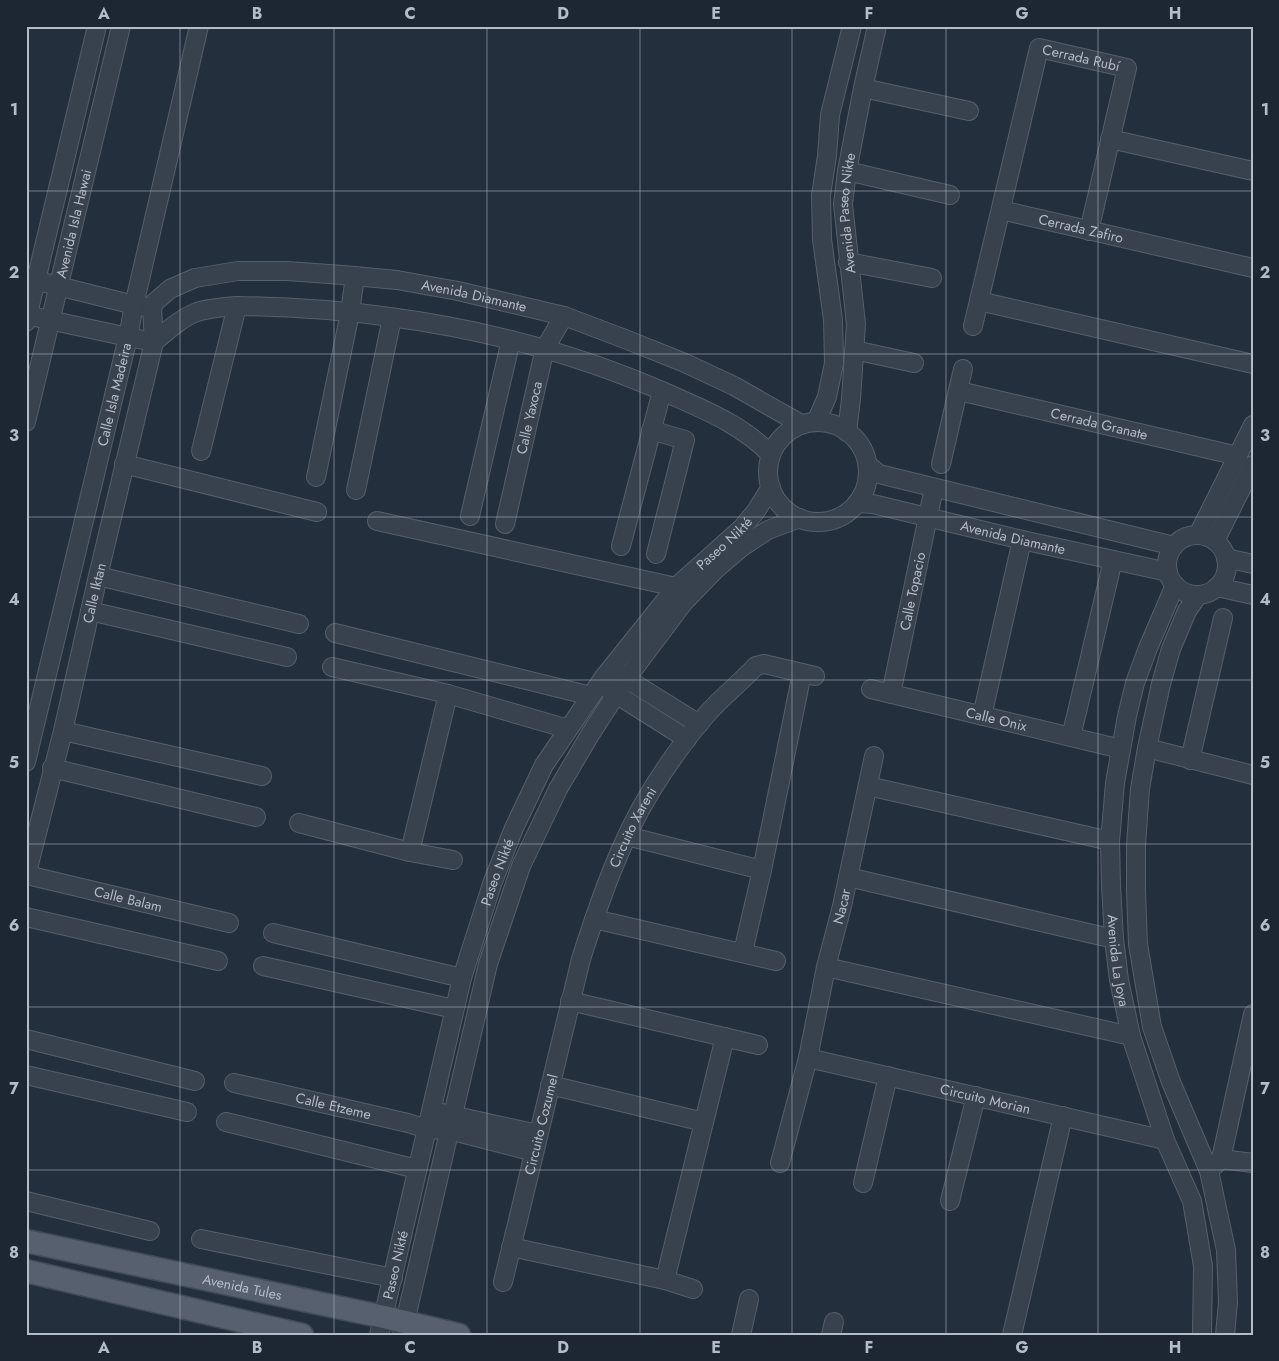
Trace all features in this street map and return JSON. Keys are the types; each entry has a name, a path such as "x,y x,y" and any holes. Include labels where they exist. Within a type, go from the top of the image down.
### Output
{"main road":[{"name":"Avenida Tules","path":"26,1241 392,1327 459,1335"},
{"path":"26,1271 302,1335"}],"street":[{"name":"Avenida Isla Hawai","path":"27,318 31,279 97,26"},
{"name":"Avenida Isla Hawai","path":"26,422 121,26"},
{"name":"Calle Isla Madeira","path":"26,762 34,697 128,337 199,26"},
{"name":"Avenida Paseo Nikte","path":"809,423 828,397 834,363 833,320 822,240 821,195 827,156 830,115 852,26"},
{"name":"Avenida Paseo Nikte","path":"847,432 852,399 856,324 843,204 862,88 877,26"},
{"name":"Cerrada Rubí","path":"1001,210 1039,48 1127,68 1089,230"},
{"path":"862,88 969,111"},
{"path":"1110,139 1253,171"},
{"path":"847,171 950,195"},
{"path":"973,326 1001,210"},
{"name":"Cerrada Zafiro","path":"1001,210 1253,268"},
{"path":"848,262 932,278"},
{"name":"Avenida Diamante","path":"152,308 155,302 170,289 195,278 238,271 286,271 396,280 458,291 564,316 685,363 809,423"},
{"path":"316,477 350,312 355,276"},
{"path":"31,279 152,308"},
{"path":"979,301 1253,364"},
{"path":"27,318 51,320 154,342 176,324 197,312 237,306 350,312 477,332 545,348 662,391 736,426 759,443 771,455"},
{"path":"202,451 237,306"},
{"name":"Calle Iktan","path":"26,876 52,768 63,731 154,342 152,308"},
{"name":"Calle Yaxoca","path":"505,524 545,348 564,316"},
{"path":"356,490 392,318"},
{"path":"470,516 511,340"},
{"path":"854,350 914,363"},
{"path":"941,464 963,369"},
{"path":"621,546 662,391"},
{"name":"Cerrada Granate","path":"959,391 1238,456"},
{"path":"809,423 833,424 847,432 861,447 868,466 868,479 864,492 857,503 846,514 831,520 815,522 800,518 787,511 777,500 770,487 768,473 771,455 778,442 788,431 809,423"},
{"path":"1198,535 1253,425"},
{"path":"651,430 685,440 656,554"},
{"path":"124,464 317,512"},
{"name":"Avenida Diamante","path":"868,466 879,474 1174,546"},
{"path":"1216,541 1253,466"},
{"name":"Paseo Nikté","path":"392,1327 393,1278 454,1009 492,884 514,828 544,765 610,669 676,587 742,528 756,511 770,487"},
{"name":"Calle Topacio","path":"891,694 934,488"},
{"name":"Avenida Diamante","path":"857,503 873,504 1113,560 1172,579"},
{"name":"Paseo Nikté","path":"392,1327 450,1122 488,964 521,866 558,789 626,679 684,602 714,570 742,547 768,530 800,518"},
{"path":"377,521 676,587"},
{"path":"1198,535 1216,541 1226,558 1227,569 1224,579 1208,593 1198,595 1182,591 1172,579 1167,563 1169,554 1174,546 1180,540 1189,536 1198,535"},
{"path":"982,716 1022,540"},
{"path":"1226,558 1253,564"},
{"path":"1070,737 1113,560"},
{"path":"98,576 299,624"},
{"name":"Avenida La Joya","path":"1172,579 1135,683 1121,749 1115,783 1110,841 1111,884 1114,939 1119,980 1131,1036 1165,1140 1192,1201 1203,1266 1202,1335"},
{"path":"1217,587 1253,595"},
{"name":"Avenida La Joya","path":"1198,595 1187,612 1171,649 1147,748 1140,789 1136,845 1138,944 1152,1027 1169,1075 1215,1165 1226,1250 1228,1302 1226,1335"},
{"path":"90,611 287,657"},
{"path":"1190,760 1223,618"},
{"path":"336,633 617,695 687,739"},
{"name":"Circuito Xareni","path":"594,918 627,836 651,791 687,739 708,713 756,666 764,664 809,675 743,952"},
{"path":"332,667 448,694 568,729"},
{"path":"610,669 699,724"},
{"name":"Calle Onix","path":"871,689 1121,749"},
{"path":"410,852 448,694"},
{"path":"63,731 262,776"},
{"path":"1147,748 1253,775"},
{"name":"Nacar","path":"780,1163 808,1058 826,967 874,756"},
{"path":"52,768 256,817"},
{"path":"868,786 1110,841"},
{"path":"299,823 410,852 453,860"},
{"path":"627,836 762,870"},
{"name":"Calle Balam","path":"26,876 229,924"},
{"path":"848,877 1114,939"},
{"path":"26,917 218,960"},
{"path":"594,918 776,961"},
{"name":"Circuito Cozumel","path":"503,1282 570,1001 594,918"},
{"path":"272,933 462,978"},
{"path":"263,966 454,1009"},
{"path":"826,967 1131,1036"},
{"path":"570,1001 758,1045"},
{"path":"1253,1014 1248,1059 1215,1165 1253,1163"},
{"path":"665,1280 725,1037"},
{"path":"26,1039 195,1081"},
{"name":"Circuito Morian","path":"808,1058 1165,1140"},
{"path":"26,1075 187,1112"},
{"path":"1145,1077 1169,1075"},
{"path":"863,1184 888,1076"},
{"name":"Calle Etzeme","path":"234,1083 427,1129 450,1122"},
{"path":"550,1085 704,1122"},
{"path":"950,1201 976,1096"},
{"path":"408,1123 431,1111 450,1122 534,1152"},
{"path":"1012,1335 1063,1116"},
{"path":"226,1122 417,1169"},
{"path":"450,1122 538,1134"},
{"path":"26,1202 150,1231"},
{"path":"201,1239 393,1278"},
{"path":"511,1247 665,1280 693,1289"},
{"path":"741,1335 749,1300"}]}
